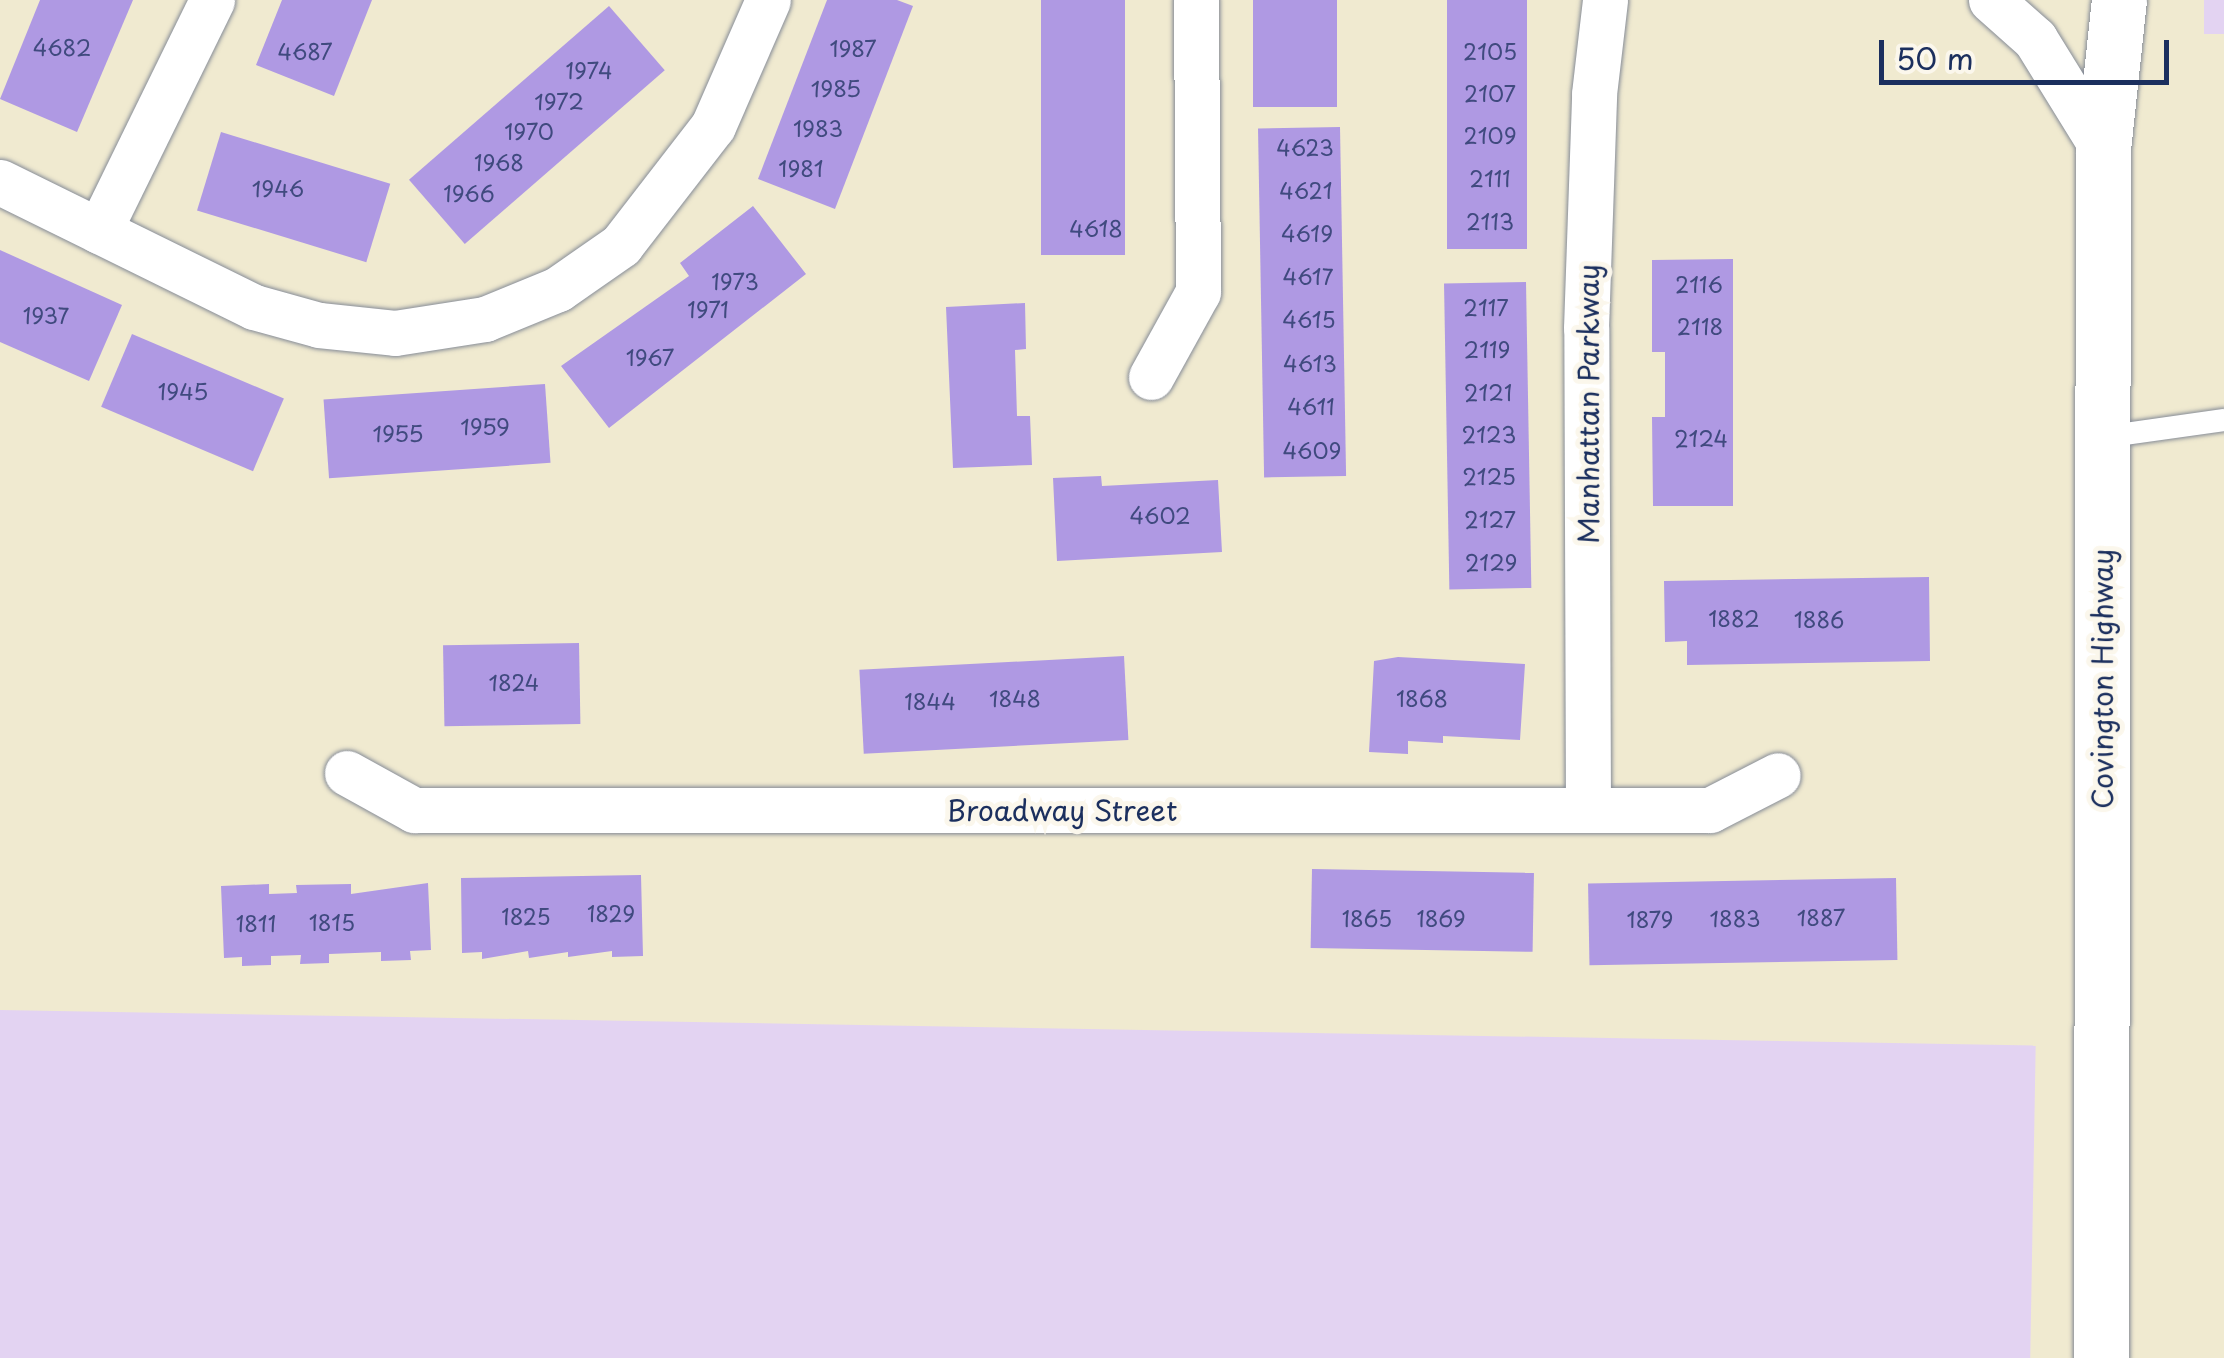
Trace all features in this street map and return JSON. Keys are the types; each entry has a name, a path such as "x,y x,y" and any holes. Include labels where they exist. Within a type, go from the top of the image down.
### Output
{"main road":[{"name":"Covington Highway","path":"2102,1358 2103,149 2119,0"}],"street":[{"path":"99,232 212,0"},
{"path":"0,182 254,307 319,325 395,332 486,319 558,289 634,230 713,126 768,0"},
{"path":"1151,377 1198,292 1196,0"},
{"name":"Manhattan Parkway","path":"1588,810 1586,328 1594,94 1605,0"},
{"path":"1991,0 2035,39 2103,149"},
{"name":"Broadway Street","path":"347,772 414,810 1710,810 1778,775"}],"lane":[{"path":"2103,437 2224,420"}],"shaded area":[{"path":"2204,0 2224,0 2224,34 2204,34"},
{"path":"0,1010 2036,1046 2030,1358 0,1358"}],"building":[{"path":"40,0 133,0 77,132 0,99"},
{"path":"282,0 372,0 334,96 256,65"},
{"path":"827,0 897,0 913,6 835,209 758,179"},
{"path":"1041,0 1125,0 1125,255 1041,255"},
{"path":"1253,0 1337,0 1337,107 1253,107"},
{"path":"1447,0 1527,0 1527,249 1447,249"},
{"path":"609,6 665,70 465,244 409,180"},
{"path":"1340,127 1346,476 1264,477 1258,128"},
{"path":"221,132 390,184 366,262 197,210"},
{"path":"753,206 806,274 609,428 561,366 689,276 680,263"},
{"path":"0,250 122,305 89,381 0,342"},
{"path":"1733,259 1733,506 1653,506 1652,417 1665,417 1665,352 1652,352 1652,260"},
{"path":"1526,282 1531,588 1449,589 1444,283"},
{"path":"1025,303 1026,349 1015,350 1017,416 1030,416 1032,465 953,468 946,307"},
{"path":"132,334 284,398 253,471 101,407"},
{"path":"545,384 551,463 329,478 324,399"},
{"path":"1101,476 1102,486 1218,480 1222,552 1057,561 1053,478"},
{"path":"1929,577 1930,661 1687,665 1687,641 1665,642 1664,581"},
{"path":"579,643 580,724 444,726 443,645"},
{"path":"1124,656 1128,740 864,754 859,670"},
{"path":"1398,657 1525,664 1520,740 1443,736 1443,743 1408,741 1408,754 1369,752 1374,661"},
{"path":"1312,869 1534,873 1533,952 1311,948"},
{"path":"641,875 643,956 612,957 612,951 529,958 528,951 482,959 482,952 462,953 461,878"},
{"path":"1896,878 1897,960 1589,965 1588,883"},
{"path":"428,883 431,950 410,951 411,960 381,961 381,952 329,954 329,963 300,964 301,955 271,956 271,965 242,966 242,957 224,958 221,886 269,884 269,894 297,893 296,885 351,884 351,894"}]}
